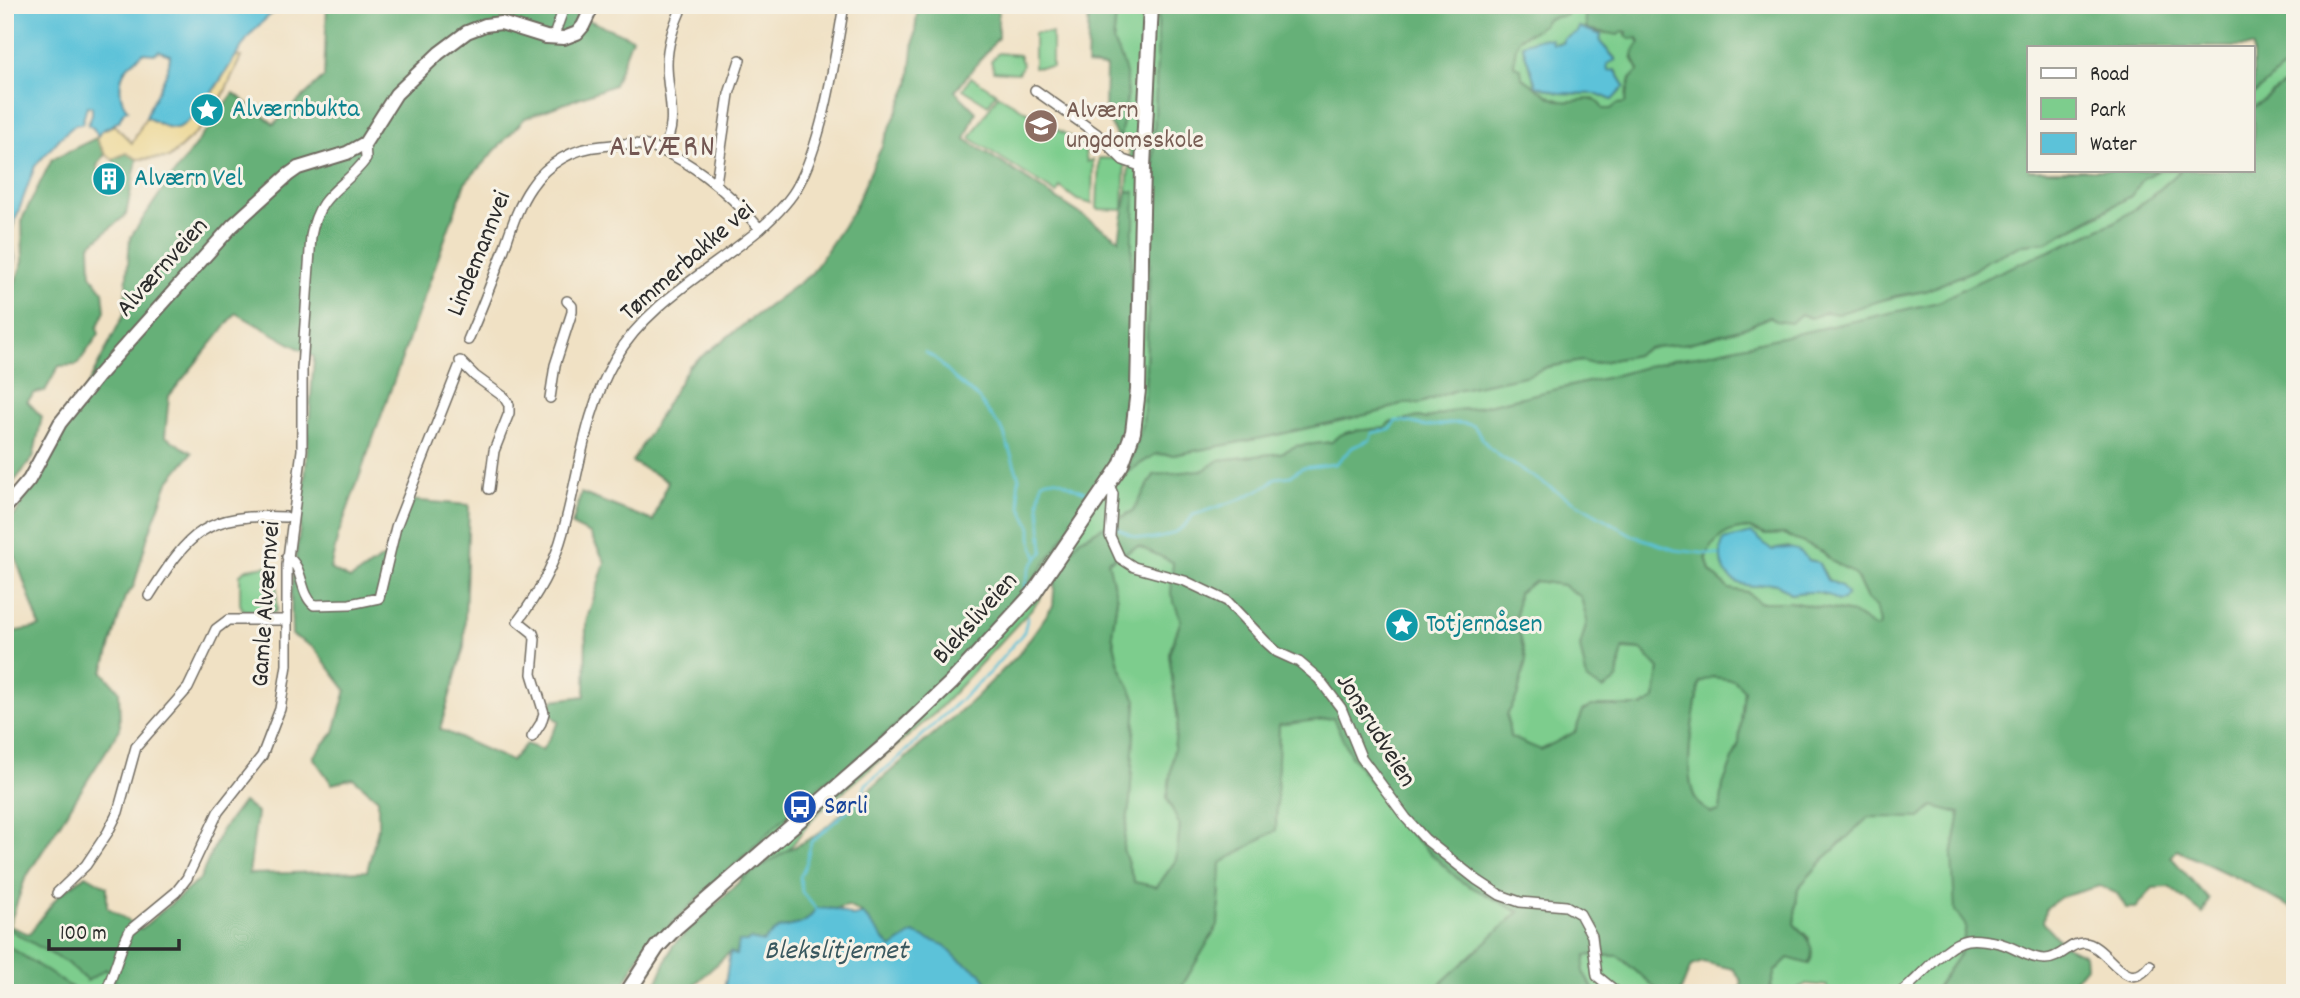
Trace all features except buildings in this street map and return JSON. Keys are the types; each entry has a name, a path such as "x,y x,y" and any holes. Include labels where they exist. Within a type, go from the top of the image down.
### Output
{"main road":[{"path":"365,143 371,138 396,94 439,53 467,33 485,25 500,23 553,38 564,38 577,33 587,21 593,5"},
{"name":"Bleksliveien","path":"627,993 657,947 676,927 888,743 959,675 1033,594 1109,485 1127,453 1135,422 1140,326 1150,5"},
{"name":"Alværnveien","path":"5,508 29,480 51,436 69,411 232,226 298,168 347,153 365,143"}],"street":[{"path":"553,38 565,5"},
{"path":"662,151 672,127 668,50 683,5"},
{"name":"Tømmerbakke vei","path":"532,737 544,713 532,674 535,639 533,633 518,621 541,586 556,554 591,413 603,380 622,347 647,319 760,229 791,197 810,155 825,108 844,5"},
{"path":"716,183 729,94 740,60"},
{"path":"1035,90 1097,134 1123,160 1143,167"},
{"name":"Gamle Alværnvei","path":"106,993 130,930 181,886 192,869 218,812 262,756 280,709 287,665 287,557 302,450 302,368 313,223 329,194 365,162 365,143"},
{"name":"Lindemannvei","path":"468,340 520,206 539,178 562,158 589,147 636,144 662,151 706,175 760,229"},
{"path":"550,398 555,365 573,308 567,301"},
{"path":"287,557 295,563 307,599 314,605 350,604 379,598 403,505 459,364 504,397 509,405 509,413 494,451 489,489"},
{"name":"Jonsrudveien","path":"1109,485 1113,494 1110,537 1121,558 1134,567 1185,581 1227,601 1272,647 1299,662 1319,679 1341,708 1361,757 1425,839 1500,895 1520,902 1566,906 1580,914 1592,936 1597,976 1618,993"},
{"name":"Gamle Alværnvei","path":"149,596 176,554 206,527 236,517 286,517"},
{"path":"57,893 86,864 108,832 118,812 136,747 188,688 216,629 228,621 287,620"},
{"path":"1899,993 1944,953 1967,940 1999,943 2035,958 2048,959 2061,955 2079,943 2086,943 2094,946 2122,971 2134,976 2143,973 2150,965"}],"green space":[{"path":"327,5 552,5 632,38 614,85 525,118 465,183 338,536 330,569 350,579 386,556 408,500 469,505 464,647 440,729 511,761 526,744 542,750 559,722 549,713 553,700 585,696 586,622 605,562 590,534 572,525 581,493 653,521 668,481 632,462 689,366 811,274 853,211 909,85 918,5 998,5 998,38 955,91 976,112 965,139 1119,239 1127,191 1135,192 1130,404 1125,432 1104,479 1037,575 923,702 846,768 815,789 641,953 619,993 125,993 106,969 87,981 67,963 5,927 5,633 40,627 13,550 5,545 5,518 15,515 64,431 124,314 130,238 165,186 234,93 274,124 324,77","holes":["236,313 314,357 303,505 291,593 292,635 314,648 346,690 334,732 313,757 332,784 353,778 378,799 378,828 367,871 249,874 257,813 243,802 221,831 200,879 141,929 107,907 107,887 86,875 58,896 29,934 9,926 25,879 120,729 119,691 103,672 125,597 134,586 147,539 168,482 192,453 165,436 169,396"]},
{"path":"1089,5 1117,5 1113,43 1125,68 1127,80 1119,142 1105,112 1106,67 1087,65"},
{"path":"1117,5 1159,5 1145,396 1143,424 1128,472 1156,454 1174,455 1383,411 1400,404 1421,403 1456,390 1529,375 1547,367 1582,361 1593,364 1636,355 1648,348 1689,343 1747,327 1771,316 1801,314 1811,318 1826,312 1925,291 2024,244 2047,242 2090,220 2131,196 2144,178 2155,172 2179,172 2131,212 2112,223 1981,280 1939,302 1674,359 1610,377 1426,419 1419,417 1389,423 1385,428 1343,434 1332,442 1296,446 1281,453 1219,460 1204,470 1154,475 1133,511 1079,540 1036,604 935,713 816,815 788,850 742,879 732,865 815,789 846,768 923,702 1017,601 1066,531 1134,225 1134,192 1127,191 1130,152 1119,142 1127,92 1126,80 1120,56 1113,44"},
{"path":"1159,5 1570,5 1566,15 1547,19 1541,26 1521,38 1517,43 1514,66 1521,68 1522,78 1557,100 1590,99 1603,109 1611,109 1617,104 1625,103 1631,78 1639,70 1633,56 1640,42 1638,38 1630,39 1624,31 1618,35 1587,29 1583,5 2295,5 2295,57 2254,94 2254,46 2027,46 2027,172 2155,172 2144,178 2131,196 2047,242 2024,244 1925,291 1896,296 1837,314 1826,312 1811,318 1801,314 1791,323 1776,321 1770,316 1747,327 1689,343 1648,348 1636,355 1592,364 1582,361 1547,367 1529,375 1456,390 1421,403 1400,404 1383,411 1272,436 1173,455 1156,454 1127,472 1143,424"},
{"path":"1570,5 1583,5 1587,29 1604,33 1627,33 1640,43 1632,58 1639,70 1627,90 1625,103 1611,109 1603,109 1594,99 1563,102 1522,78 1514,66 1515,45 1522,35 1542,26 1547,19 1566,15","holes":["1580,27 1601,35 1600,42 1616,59 1607,64 1608,72 1616,70 1625,86 1612,100 1598,94 1559,93 1536,85 1522,45 1562,42 1569,39"]},
{"path":"1034,33 1052,33 1052,67 1034,67"},
{"path":"998,53 1019,55 1023,65 1018,73 994,71 991,61"},
{"path":"2295,57 2295,76 2254,107 2254,94"},
{"path":"2295,76 2295,910 2241,880 2177,850 2171,857 2209,900 2203,914 2169,887 2153,888 2136,908 2126,908 2118,894 2100,886 2061,897 2045,909 2043,922 2062,944 2085,955 2086,966 2070,985 2081,993 1948,993 1937,987 1961,952 1966,926 1955,911 1952,856 1960,813 1933,806 1920,818 1869,817 1827,856 1798,888 1794,924 1809,942 1811,958 1809,964 1788,958 1775,971 1769,993 1738,993 1742,982 1733,969 1703,962 1691,966 1680,993 1662,993 1618,956 1586,955 1583,972 1596,993 1430,993 1519,912 1460,881 1413,837 1351,756 1333,718 1279,725 1276,830 1221,863 1218,925 1178,993 992,993 981,973 958,959 944,945 891,948 863,914 848,906 835,909 816,908 805,921 777,930 763,942 750,939 747,942 739,942 736,955 730,952 685,993 652,993 673,945 742,879 817,835 974,699 1018,655 1053,606 1055,576 1079,540 1133,511 1154,475 1204,470 1219,460 1281,453 1296,446 1332,442 1349,432 1385,428 1389,423 1419,417 1426,419 1610,377 1674,359 1939,302 1981,280 2112,223 2148,199 2179,172 2254,172 2254,107","holes":["1750,528 1765,535 1784,534 1823,552 1831,561 1849,570 1856,576 1867,599 1876,607 1879,627 1876,628 1853,613 1789,602 1759,602 1747,592 1729,589 1710,571 1706,557 1723,535","1138,546 1173,562 1171,594 1181,620 1169,654 1178,721 1167,798 1180,826 1176,860 1157,887 1134,882 1123,849 1130,801 1136,700 1119,665 1112,634 1117,599 1108,561","1536,581 1563,585 1581,597 1587,621 1580,647 1587,680 1603,689 1617,680 1623,648 1642,650 1659,669 1655,699 1643,706 1592,706 1583,711 1575,732 1541,750 1510,737 1507,715 1517,697 1526,660 1516,619 1518,593","1712,677 1734,680 1744,690 1739,743 1723,785 1720,811 1711,813 1698,803 1693,792 1689,761 1700,682"]},
{"path":"971,77 996,93 988,105 963,89"},
{"path":"998,95 1084,145 1087,162 1093,160 1092,204 1077,200 1060,187 1057,194 970,138"},
{"path":"96,138 105,154 97,166 105,193 121,190 113,159 127,153 137,159 126,215 90,245 91,275 103,291 105,311 97,328 99,334 77,365 59,366 45,391 35,393 27,401 42,417 33,458 5,493 5,310 23,261 22,219 52,159"},
{"path":"1099,158 1125,159 1123,210 1097,209"},
{"path":"1750,528 1765,535 1784,534 1823,552 1831,561 1849,570 1856,576 1867,599 1876,607 1879,627 1876,628 1853,613 1789,602 1759,602 1747,592 1729,589 1710,571 1706,557 1723,535","holes":["1788,547 1808,560 1818,562 1828,580 1841,586 1829,595 1813,591 1791,594 1781,585 1770,583 1772,550"]},
{"path":"1138,546 1173,562 1172,594 1181,620 1169,654 1178,721 1167,798 1180,826 1176,860 1157,887 1134,882 1123,849 1130,801 1136,700 1119,665 1112,634 1117,599 1108,562"},
{"path":"273,565 277,567 277,610 274,613 243,610 240,604 240,574 247,569"},
{"path":"1536,581 1563,585 1581,597 1587,621 1580,647 1642,650 1659,669 1655,700 1643,706 1592,706 1583,711 1575,732 1541,751 1510,737 1507,715 1517,697 1526,661 1516,619 1518,593"},
{"path":"1712,677 1734,680 1744,690 1739,743 1723,785 1720,811 1711,813 1699,804 1693,791 1689,761 1700,682"},
{"path":"1333,717 1351,756 1460,881 1519,912 1430,993 1178,993 1218,925 1221,863 1276,830 1279,724"},
{"path":"1933,806 1960,813 1952,856 1966,926 1961,952 1937,986 1948,993 1828,993 1827,986 1806,984 1792,993 1769,993 1775,971 1789,957 1809,964 1809,938 1794,924 1798,888 1869,816 1920,818"},
{"path":"5,927 67,963 87,981 106,969 125,993 80,993 5,944"},
{"path":"5,944 80,993 5,993"},
{"path":"1585,955 1618,956 1662,993 1596,993 1583,972"}],"sand":[{"name":"Alværnbukta","path":"234,56 241,57 213,117 169,158 137,159 126,153 113,159 105,154 96,138 101,131 114,125 132,143 146,117 171,128 189,120 207,100"}],"water":[{"path":"5,5 282,5 250,35 216,87 185,124 172,128 146,117 169,63 170,55 159,51 155,54 143,53 125,70 120,91 128,110 124,111 119,121 101,131 98,136 88,125 92,107 87,106 82,124 76,124 61,137 35,166 11,232 15,259 9,280 5,281"},
{"path":"1579,27 1601,35 1600,42 1616,60 1607,64 1608,71 1615,70 1625,86 1612,100 1598,94 1559,93 1536,85 1522,44 1541,38 1551,39 1552,44 1562,43 1564,38 1578,32"},
{"path":"1752,533 1772,550 1792,549 1801,552 1808,560 1818,562 1827,580 1841,586 1847,594 1843,600 1838,601 1816,592 1791,594 1775,584 1745,585 1730,578 1722,566 1723,540"},
{"name":"Blekslitjernet","path":"816,908 835,909 852,916 863,914 891,948 913,933 944,945 958,959 981,973 992,993 711,993 725,985 730,952 736,955 739,942 747,942 750,939 763,942 777,930 805,921"}],"waterway":[{"path":"925,352 977,397 1003,431 1019,478 1021,507 1031,528 1037,558"},
{"path":"1115,526 1140,538 1163,537 1184,526 1193,515 1241,499 1270,484 1275,478 1291,476 1301,468 1335,464 1353,447 1370,440 1372,433 1391,429 1396,421 1430,426 1463,423 1474,426 1488,447 1501,457 1634,536 1675,550 1719,555"},
{"path":"1024,589 1030,567 1043,552 1039,502 1042,482 1059,480 1086,492"},
{"path":"816,909 802,892 800,877 811,842 860,800 866,784 894,762 990,672 1024,632 1028,616"}],"place":[{"name":"Alværnbukta","path":"207,110"},
{"name":"Alværn ungdomsskole","path":"1041,126"},
{"name":"Alværn Vel","path":"109,179"},
{"name":"Totjernåsen","path":"1402,625"},
{"name":"Sørli","path":"800,807"}],"district":[{"name":"ALVÆRN","path":"663,149"}]}
